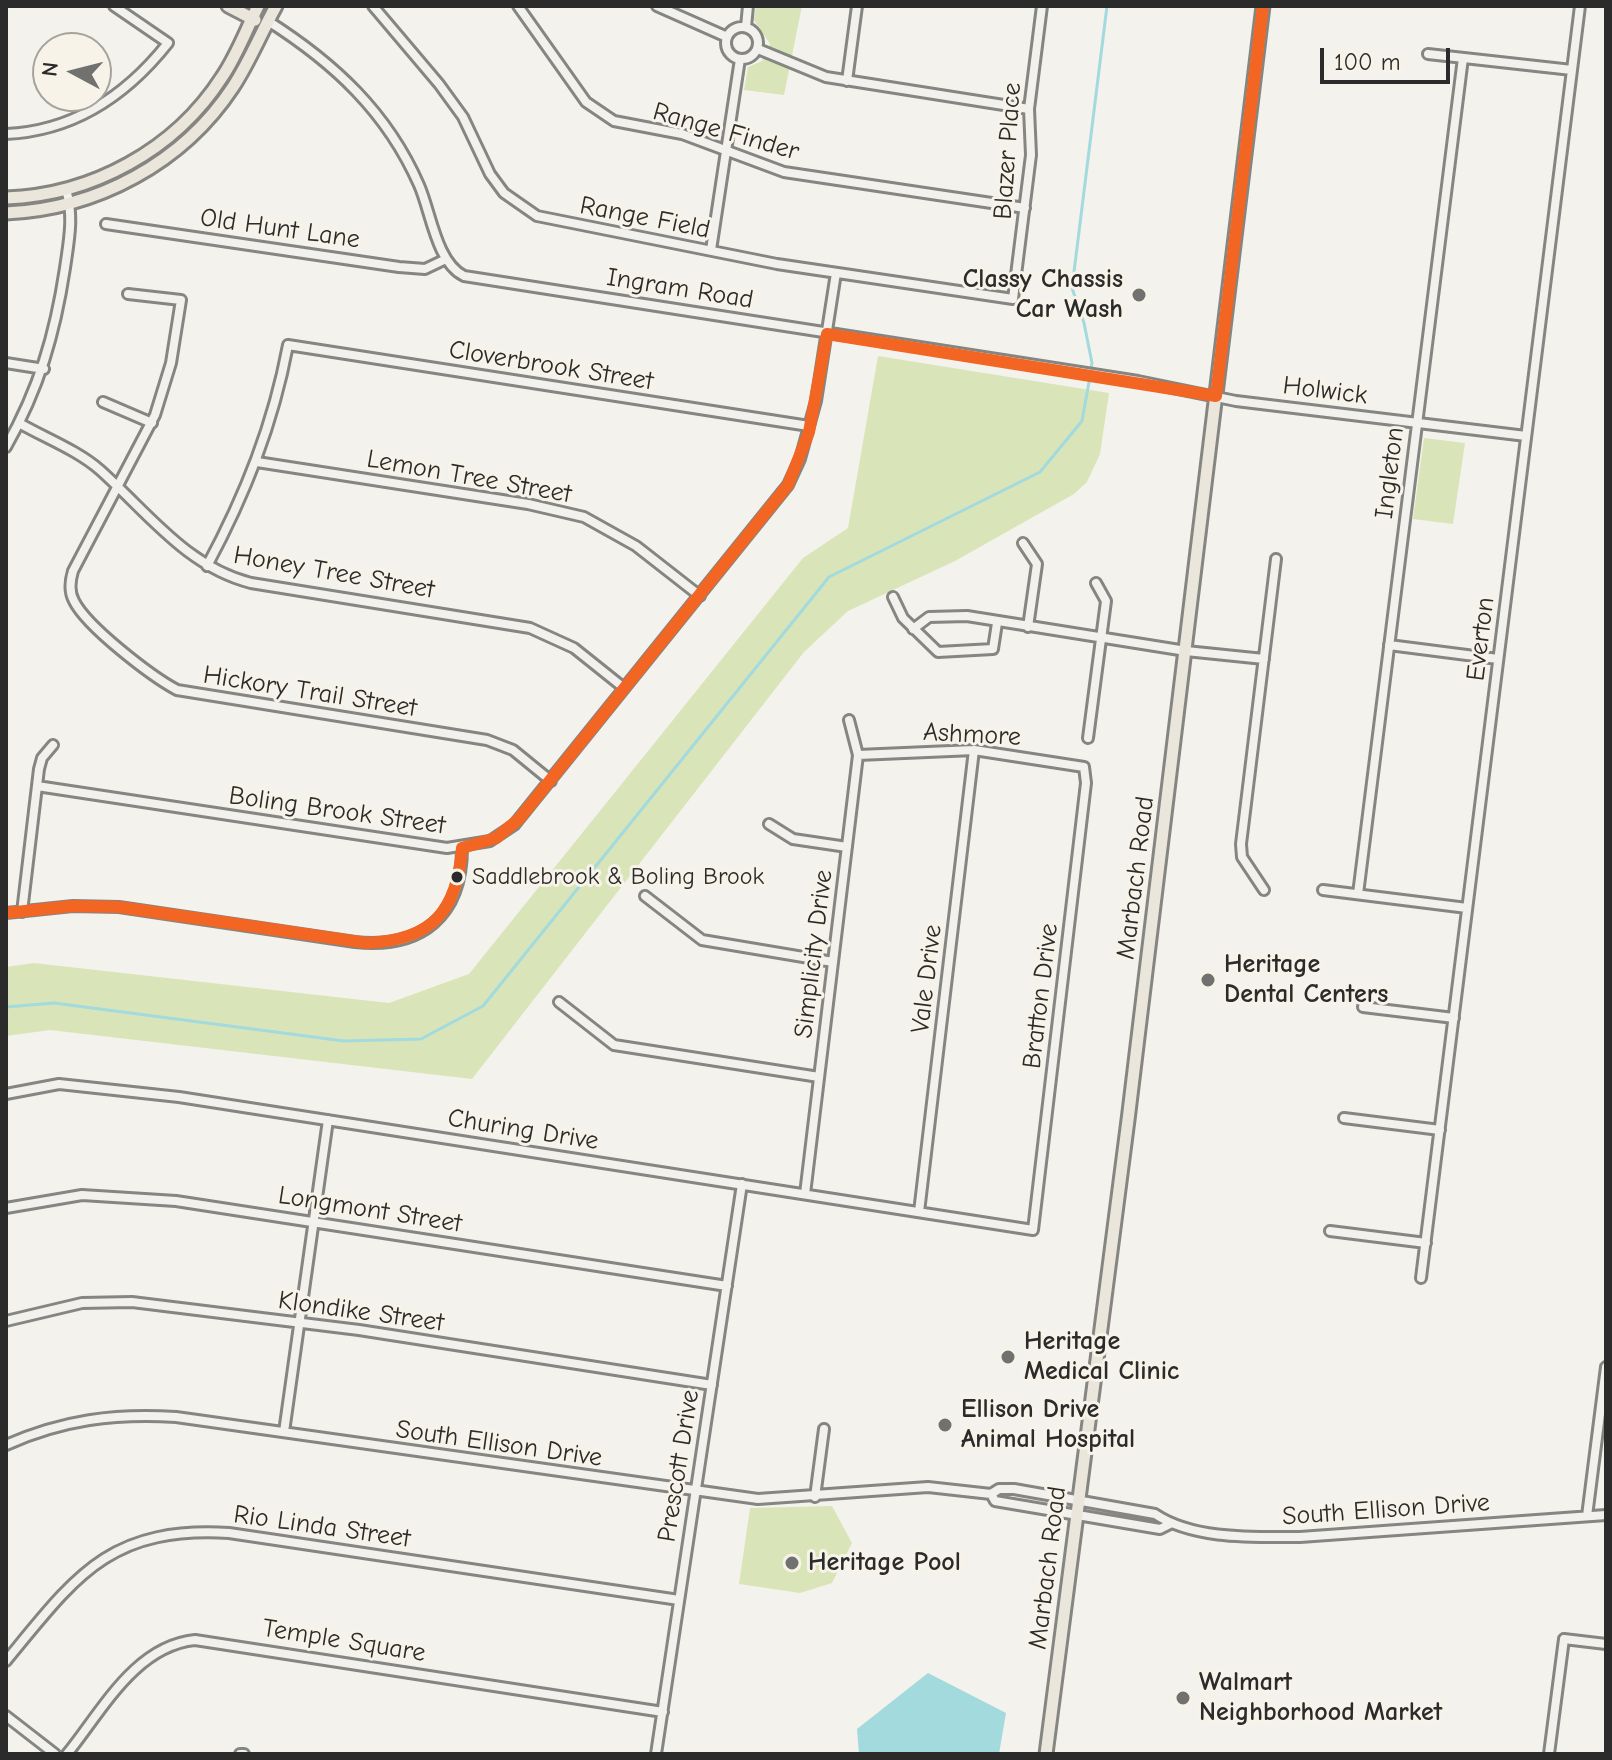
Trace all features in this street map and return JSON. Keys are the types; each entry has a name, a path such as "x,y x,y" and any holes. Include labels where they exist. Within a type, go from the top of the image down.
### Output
{"main road":[{"path":"228,6 251,19 268,21"},
{"path":"6,198 66,189 123,167 185,122 224,75 257,6 268,21"},
{"path":"6,213 70,203 130,180 188,140 232,89 276,6"},
{"name":"Marbach Road","path":"1046,1754 1186,651 1263,6"}],"street":[{"path":"6,134 50,129 95,109 134,82 168,43 114,6"},
{"name":"Range Field","path":"373,6 439,84 463,117 490,174 521,207 556,222 626,232 836,273 1013,299"},
{"name":"Range Finder","path":"518,6 586,102 599,113 633,126 682,134 784,172 1025,208"},
{"path":"657,6 727,37"},
{"path":"746,27 748,6"},
{"path":"847,81 857,6"},
{"name":"Blazer Place","path":"1013,299 1031,155 1029,109 1042,6"},
{"name":"Everton","path":"1421,1278 1580,6"},
{"path":"268,21 325,59 381,121 418,182 446,259"},
{"path":"746,27 758,37 758,49 751,57 740,59 730,54 727,37 735,28 746,27"},
{"path":"758,49 826,77 1029,109"},
{"path":"1428,54 1572,70"},
{"name":"Ingleton","path":"1358,894 1463,58"},
{"path":"711,250 740,59"},
{"path":"6,447 44,369 60,303 72,221 66,189"},
{"name":"Old Hunt Lane","path":"106,224 399,267 425,269 446,259"},
{"name":"Ingram Road","path":"446,259 459,274 473,279 1216,396"},
{"name":"Boling Brook Street","path":"37,786 462,848 490,841 508,829 551,781 788,485 800,459 809,426 836,273"},
{"name":"Hickory Trail Street","path":"128,294 181,300 169,371 152,423 73,571 71,594 84,614 148,672 177,690 192,695 495,742 513,750 551,781"},
{"name":"Cloverbrook Street","path":"257,462 276,407 288,345 809,426"},
{"path":"6,363 44,369"},
{"name":"Holwick","path":"1216,396 1526,436"},
{"path":"103,402 152,423"},
{"name":"Honey Tree Street","path":"19,423 98,468 207,566 251,583 530,628 574,648 624,688"},
{"path":"207,566 257,462"},
{"name":"Lemon Tree Street","path":"257,462 528,504 584,517 636,546 700,596"},
{"path":"1023,543 1037,564 1028,627"},
{"path":"1264,890 1242,857 1241,844 1276,559"},
{"path":"1088,738 1106,601 1096,583"},
{"path":"893,597 913,629 938,652 993,649 997,623"},
{"path":"913,629 921,620 941,615 967,616 1186,651 1264,659"},
{"path":"1389,645 1498,659"},
{"name":"Simplicity Drive","path":"805,1194 858,755 849,720"},
{"path":"22,912 42,758 53,745"},
{"name":"Ashmore","path":"858,755 974,750 1084,767"},
{"name":"Vale Drive","path":"919,1212 974,750"},
{"name":"Bratton Drive","path":"1033,1230 1086,783 1084,767"},
{"path":"769,824 793,839 847,847"},
{"path":"6,913 73,906 119,907 355,942 389,943 417,935 443,914 459,883 462,848"},
{"path":"1323,890 1467,908"},
{"path":"645,896 702,940 833,962"},
{"path":"559,1002 614,1045 819,1077"},
{"path":"1363,1007 1454,1018"},
{"name":"Churing Drive","path":"6,1094 36,1086 92,1086 1033,1230"},
{"path":"1344,1118 1440,1130"},
{"path":"284,1432 328,1120"},
{"name":"Prescott Drive","path":"656,1754 742,1184"},
{"name":"Longmont Street","path":"6,1208 66,1196 176,1201 727,1286"},
{"path":"1330,1231 1426,1243"},
{"name":"Klondike Street","path":"6,1321 48,1309 105,1301 299,1324 712,1385"},
{"path":"1587,1516 1606,1367"},
{"name":"South Ellison Drive","path":"6,1445 53,1427 110,1416 176,1417 695,1493 758,1499 928,1487 991,1494 999,1489 1028,1491 1155,1514 1170,1524 1259,1537 1300,1537 1606,1515"},
{"path":"815,1497 824,1429"},
{"path":"1027,1508 1028,1491"},
{"name":"South Ellison Drive","path":"991,1494 995,1501 1027,1508 1160,1529 1170,1524"},
{"name":"Rio Linda Street","path":"6,1661 64,1591 91,1567 130,1544 187,1532 229,1533 679,1600"},
{"path":"1549,1754 1564,1639 1606,1644"},
{"name":"Temple Square","path":"67,1754 148,1655 176,1642 195,1640 663,1712"},
{"path":"6,1716 55,1754"}],"green space":[{"path":"756,6 802,6 784,95 744,90 748,67 762,61 770,44 754,20"},
{"path":"878,356 1109,393 1100,454 1087,482 1074,494 955,561 848,611 804,652 472,1079 50,1030 6,1036 6,967 34,963 389,1003 469,974 803,558 848,528"},
{"path":"1424,438 1465,443 1453,524 1413,519"},
{"name":"Heritage Pool","path":"832,1506 852,1543 832,1583 800,1593 739,1584 750,1508"}],"water":[{"path":"928,1673 1006,1713 999,1754 859,1754 857,1729"}],"waterway":[{"path":"6,1007 54,1003 344,1041 421,1039 483,1006 829,577 1040,472 1082,421 1092,363 1084,323 1072,288 1107,6"}],"transit line":[{"path":"6,913 73,906 119,907 367,943 390,941 424,928 447,905 454,889 462,848 496,838 519,819 788,485 809,432 827,334 1216,396 1263,6"}],"place":[{"name":"Classy Chassis Car Wash","path":"1139,295"},
{"name":"Saddlebrook & Boling Brook","path":"457,877"},
{"name":"Heritage Dental Centers","path":"1208,980"},
{"name":"Heritage Medical Clinic","path":"1008,1357"},
{"name":"Ellison Drive Animal Hospital","path":"945,1425"},
{"name":"Heritage Pool","path":"792,1563"},
{"name":"Walmart Neighborhood Market","path":"1183,1698"}]}
